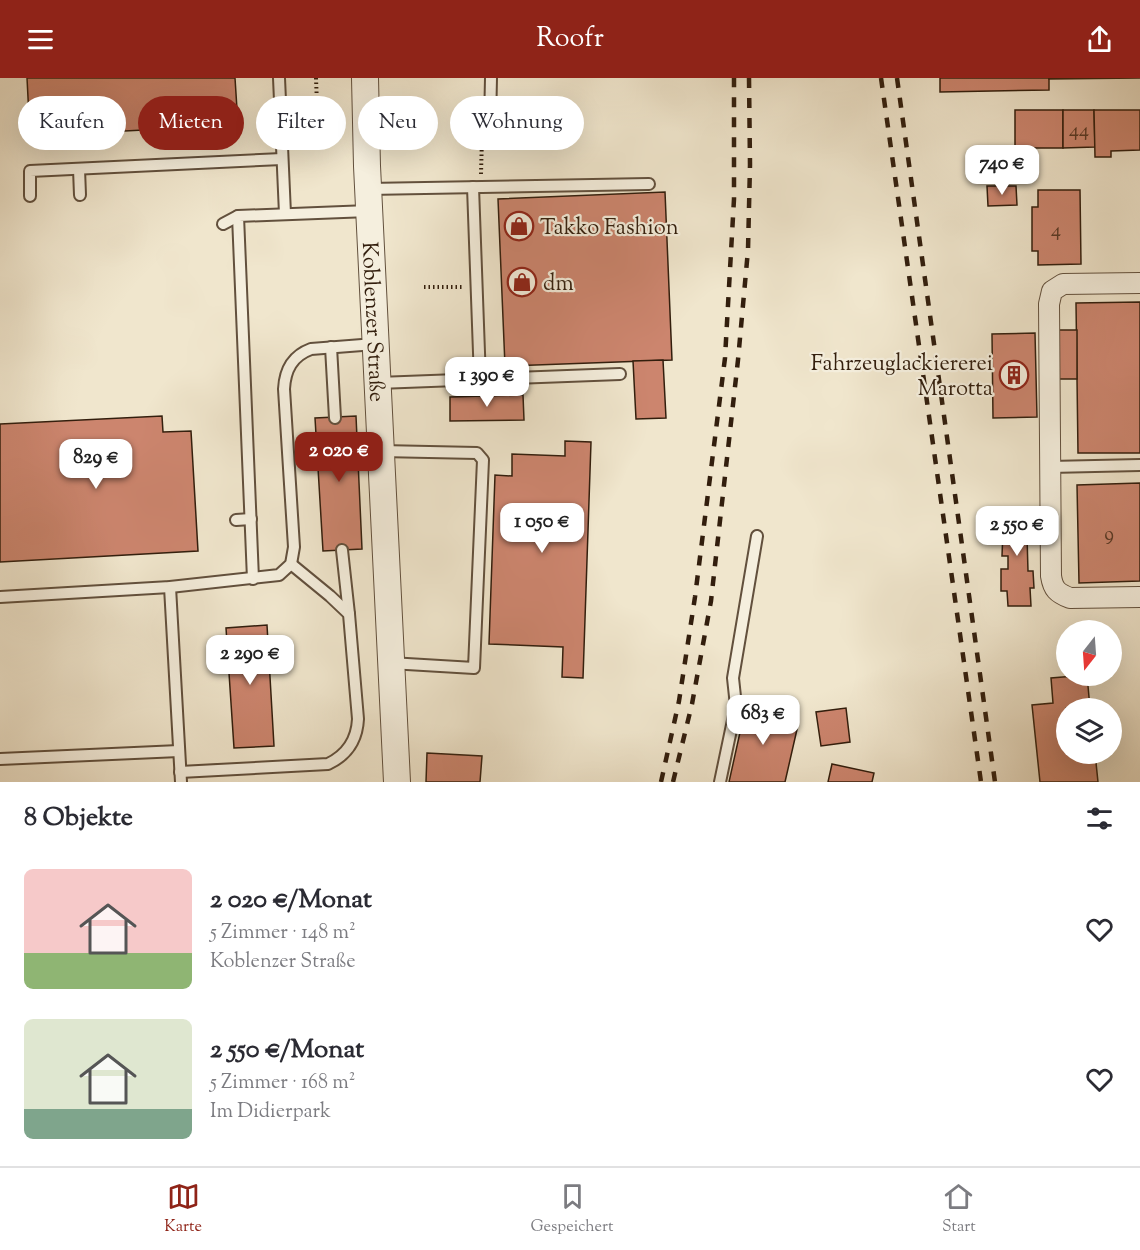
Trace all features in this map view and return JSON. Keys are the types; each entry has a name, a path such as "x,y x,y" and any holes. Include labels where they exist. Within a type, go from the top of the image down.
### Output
{"street":[{"name":"Koblenzer Straße","path":"365,78 375,344 397,782"},
{"path":"1140,283 1063,284 1052,291 1049,304 1051,576 1053,587 1059,594 1070,598 1140,597"}],"lane":[{"path":"279,78 280,96"},
{"path":"491,78 491,96"},
{"path":"282,150 285,214"},
{"path":"30,196 30,171 282,159"},
{"path":"79,169 80,195"},
{"path":"223,224 238,216 285,214 368,189 649,184"},
{"path":"477,187 476,287 480,380"},
{"path":"238,216 253,579"},
{"path":"0,597 170,587 279,575 291,564 294,547 286,371 302,352 311,349 375,344"},
{"path":"331,347 335,418"},
{"path":"378,383 620,375"},
{"path":"380,450 477,453 483,460 474,668 390,663"},
{"path":"1050,466 1140,465"},
{"path":"236,520 251,519"},
{"path":"720,782 736,706 734,678 756,536"},
{"path":"170,587 180,777 328,764 346,752 358,729 342,550"},
{"path":"291,564 349,614"},
{"path":"0,759 179,751"}],"path":[{"path":"316,78 318,96"},
{"path":"368,189 398,150"},
{"path":"477,187 480,150"},
{"path":"424,287 476,287"}],"building":[{"path":"27,78 235,78 236,96 138,96 138,130 126,131 126,96 28,96"},
{"path":"940,78 1049,78 1049,90 940,92"},
{"path":"1049,78 1140,78 1049,79"},
{"path":"1015,110 1063,110 1063,148 1015,148"},
{"path":"1063,110 1094,110 1095,147 1063,148"},
{"path":"1094,110 1140,110 1140,150 1111,151 1111,157 1095,157"},
{"path":"987,186 1016,186 1017,205 988,206"},
{"path":"1038,190 1080,190 1081,264 1038,265 1038,251 1032,251 1032,207 1038,207"},
{"path":"665,192 672,360 505,366 498,199"},
{"path":"1140,302 1140,453 1078,453 1076,303"},
{"path":"1058,330 1077,330 1077,379 1058,379"},
{"name":"Fahrzeuglackiererei Marotta","path":"1035,333 1037,417 993,418 992,334"},
{"path":"663,360 666,418 636,419 633,361"},
{"path":"523,395 524,420 450,421 450,397"},
{"path":"162,416 163,432 191,431 198,551 0,562 0,424"},
{"path":"356,416 362,549 323,551 315,418"},
{"path":"565,441 591,442 583,678 562,677 563,647 489,644 495,475 512,476 512,454 565,456"},
{"path":"1140,483 1140,581 1079,583 1077,485"},
{"path":"1004,507 1021,507 1021,517 1037,516 1037,536 1027,536 1028,571 1033,571 1034,588 1030,588 1031,606 1008,606 1007,591 1001,591 1001,569 1008,569 1008,556 1002,556"},
{"path":"267,625 274,746 234,748 226,628"},
{"path":"1051,678 1056,678 1056,686 1088,686 1089,698 1056,698 1056,764 1096,764 1098,782 1040,782 1032,705 1053,703"},
{"path":"747,701 784,709 782,721 798,725 785,782 729,782"},
{"path":"846,708 850,742 821,746 816,712"},
{"path":"427,753 482,756 480,782 426,782"},
{"path":"832,764 874,773 872,782 828,782"}],"railway":[{"path":"661,782 679,701 695,597 725,358 734,199 734,78"},
{"path":"673,782 692,704 711,601 738,360 748,250 749,78"},
{"path":"881,78 981,782"},
{"path":"897,78 995,782"}],"place":[{"name":"Takko Fashion","path":"519,226"},
{"name":"dm","path":"522,282"},
{"name":"Fahrzeuglackiererei Marotta","path":"1014,375"}]}
